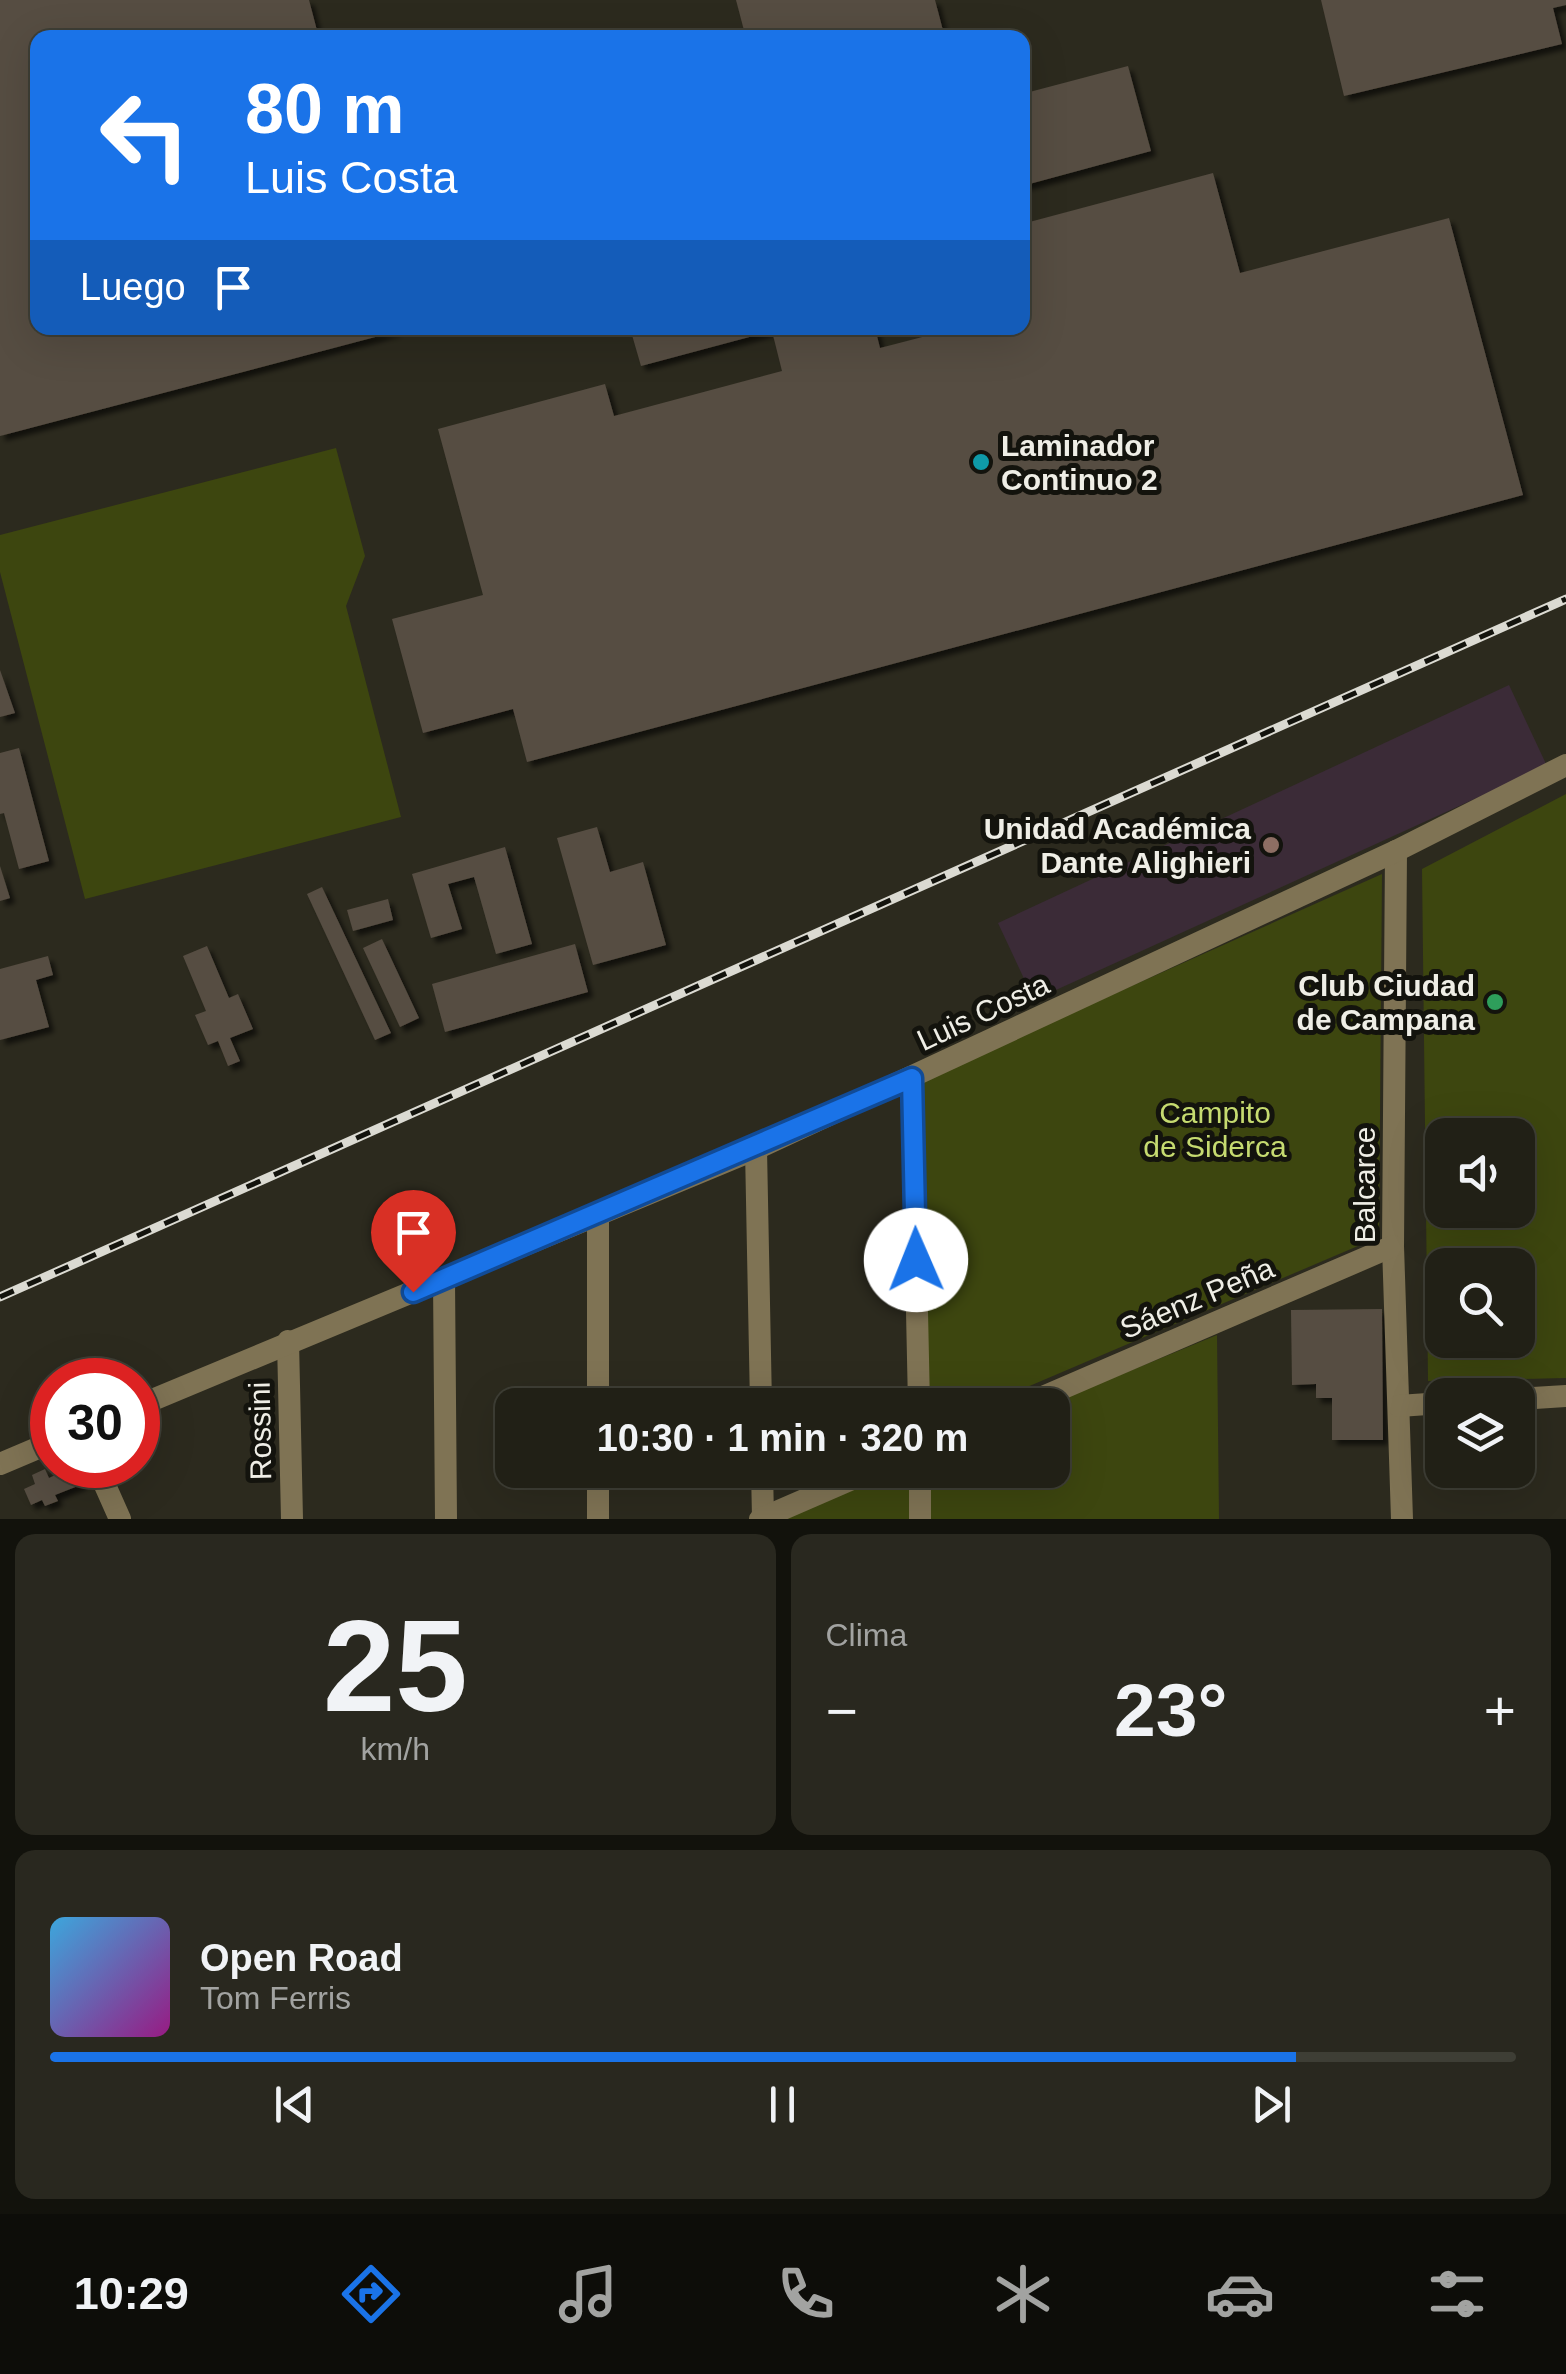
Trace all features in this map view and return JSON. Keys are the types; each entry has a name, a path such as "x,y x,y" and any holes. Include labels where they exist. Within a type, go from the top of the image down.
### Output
{"street":[{"name":"Luis Costa","path":"160,1396 756,1148 912,1078 1396,852 1566,765"},
{"name":"Balcarce","path":"1396,852 1393,1246 1402,1519"},
{"path":"912,1078 918,1388"},
{"path":"756,1148 761,1388"},
{"path":"598,1214 598,1388"},
{"name":"Sáenz Peña","path":"1063,1388 1393,1246"},
{"path":"444,1280 446,1519"},
{"name":"Rossini","path":"288,1341 292,1519"},
{"path":"1535,1397 1566,1396"},
{"path":"1399,1406 1425,1404"},
{"path":"0,1464 30,1451"},
{"path":"106,1488 120,1519"},
{"path":"598,1488 598,1519"},
{"path":"762,1488 762,1518 831,1488"},
{"path":"920,1488 920,1519"}],"shaded area":[{"name":"Unidad Académica Dante Alighieri","path":"1509,685 1547,766 1034,1000 998,923"}],"green space":[{"path":"336,448 365,556 346,606 401,817 85,899 0,572 0,535"},
{"name":"Club Ciudad de Campana","path":"1566,794 1566,1378 1428,1378 1428,1358 1535,1358 1535,1248 1426,1248 1426,1228 1535,1228 1535,1118 1425,1118 1425,1125 1422,869"},
{"name":"Campito de Siderca","path":"1382,874 1379,1237 1025,1388 928,1388 919,1081"},
{"path":"1217,1335 1219,1519 926,1519 925,1488 1070,1488 1070,1396"},
{"path":"850,1488 912,1488 914,1519 779,1519"}],"building":[{"path":"0,0 309,0 317,30 30,30 30,335 383,335 0,436"},
{"path":"736,0 935,0 943,30 744,30"},
{"path":"1321,0 1566,0 1566,5 1553,8 1562,44 1344,96"},
{"path":"1128,66 1151,151 1030,184 1030,92"},
{"name":"Laminador Continuo 2","path":"1213,173 1240,273 1449,218 1523,495 527,762 513,709 423,733 392,619 483,595 438,429 605,384 614,416 782,371 773,335 877,335 880,348 930,335 1030,335 1030,222"},
{"name":"Laminador Continuo 2","path":"632,335 757,335 641,366"},
{"path":"0,670 15,713 0,717"},
{"path":"19,748 49,861 19,869 4,813 0,814 0,753"},
{"path":"597,827 610,872 643,862 666,945 593,965 557,838"},
{"path":"505,847 532,944 496,954 474,877 448,884 462,929 431,938 412,874"},
{"path":"0,866 10,898 0,901"},
{"path":"322,887 391,1033 375,1040 307,894"},
{"path":"388,899 393,920 353,931 347,910"},
{"path":"382,939 419,1018 400,1027 363,948"},
{"path":"575,944 588,992 445,1032 432,984"},
{"path":"207,946 229,998 238,994 253,1029 230,1038 240,1061 228,1066 218,1041 208,1045 195,1015 206,1011 183,956"},
{"path":"48,956 53,975 36,980 49,1027 0,1040 0,969"},
{"path":"1382,1309 1383,1440 1332,1440 1332,1398 1316,1398 1316,1384 1292,1385 1291,1310"},
{"path":"73,1488 55,1495 58,1501 45,1506 42,1500 31,1505 24,1489"}],"railway":[{"path":"0,1297 1566,599"}],"place":[{"name":"Laminador Continuo 2","path":"981,462"},
{"name":"Unidad Académica Dante Alighieri","path":"1271,845"},
{"name":"Club Ciudad de Campana","path":"1495,1002"}],"route":[{"path":"413,1292 912,1078 916,1260"}]}
